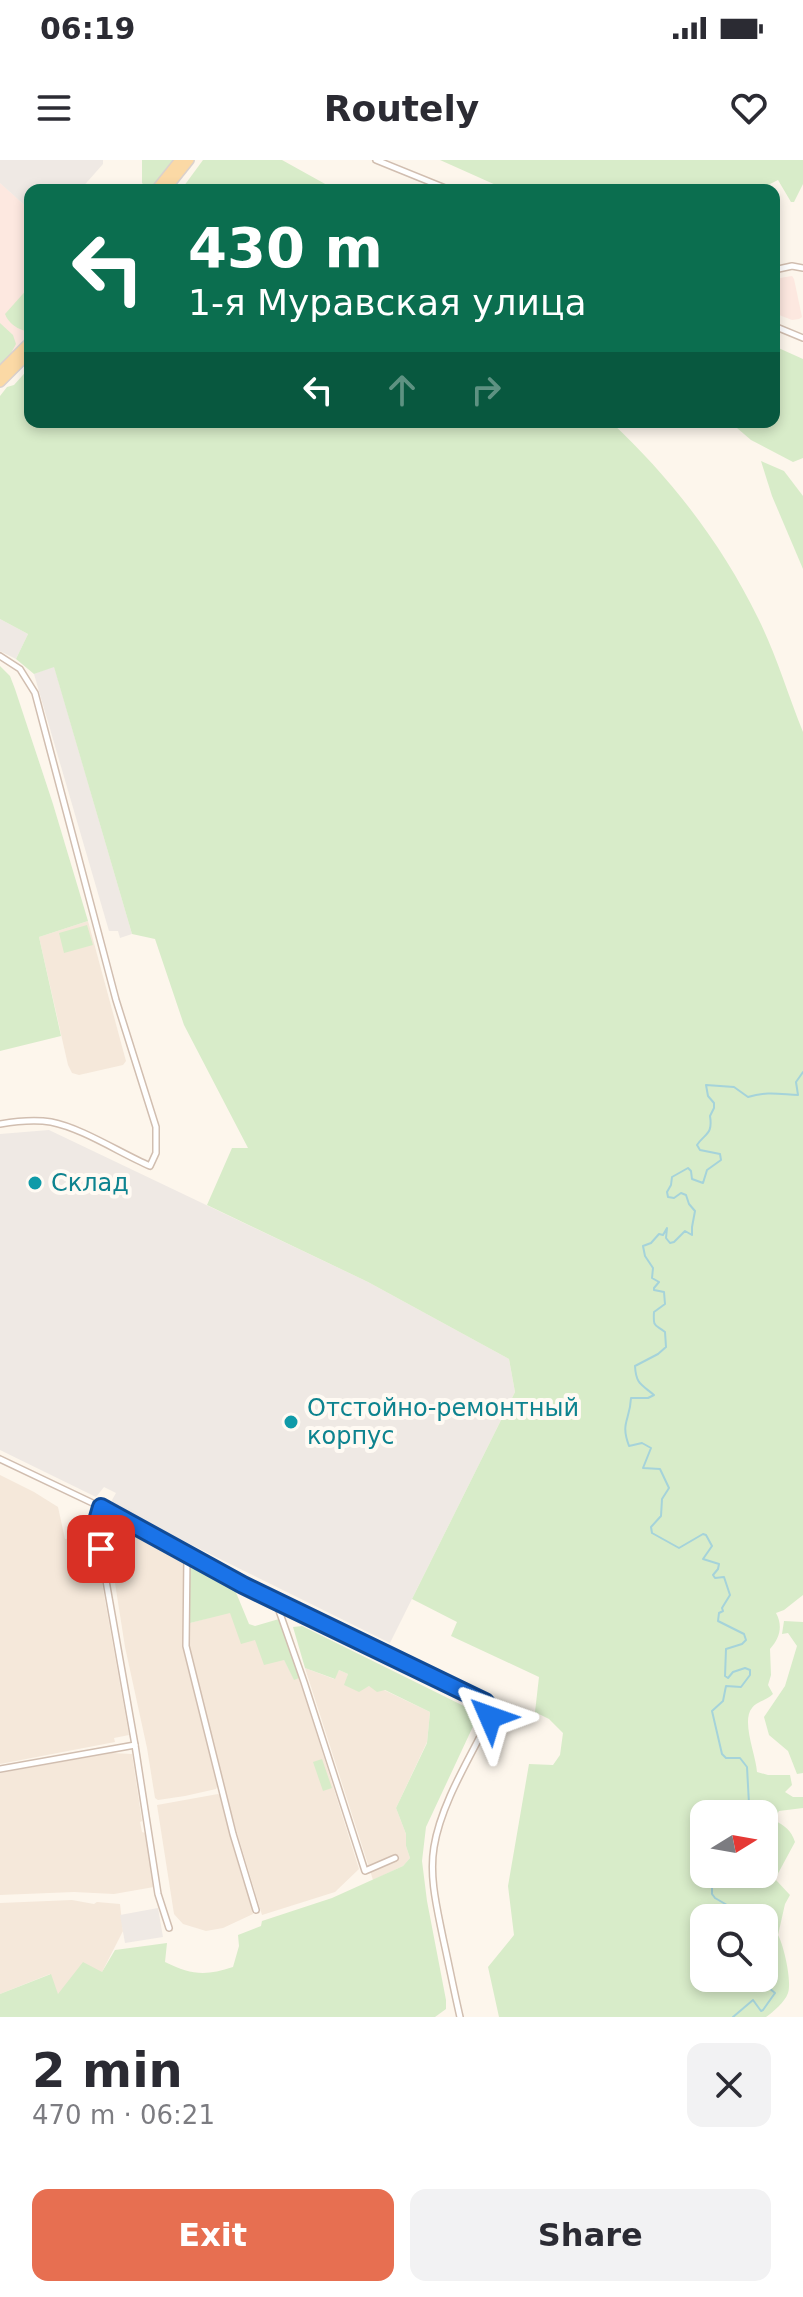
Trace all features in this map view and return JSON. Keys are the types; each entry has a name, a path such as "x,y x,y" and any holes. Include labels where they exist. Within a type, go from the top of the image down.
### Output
{"main road":[{"path":"161,184 180,160"},
{"path":"170,184 189,160"},
{"path":"0,372 24,348"},
{"path":"0,382 24,358"}],"street":[{"path":"376,160 435,184"},
{"path":"780,269 803,268"},
{"path":"780,328 803,338"},
{"path":"0,656 20,669 35,693 116,1000 156,1127 156,1153 150,1166 53,1122 35,1120 0,1124"},
{"path":"0,1459 101,1507 273,1599 485,1702 491,1709 439,1825 433,1848 434,1894 460,2017"},
{"path":"101,1507 96,1524 158,1894 169,1928"},
{"path":"187,1555 186,1646 233,1834 256,1910"},
{"path":"273,1599 283,1620 365,1871 395,1858"},
{"path":"0,1769 135,1745"}],"shaded area":[{"path":"0,160 103,160 85,184 24,184 24,205 0,183"},
{"path":"0,183 24,205 24,340 0,364"},
{"path":"792,276 794,279 802,317 799,319 780,315 780,278"},
{"path":"0,619 28,634 16,659 0,651"},
{"path":"54,666 132,934 120,938 118,931 109,931 34,674"},
{"path":"88,921 126,1061 123,1065 79,1075 72,1073 68,1065 39,937"},
{"path":"49,1130 368,1282 509,1359 515,1392 390,1643 113,1506 116,1493 104,1487 96,1497 0,1450 0,1134"},
{"path":"0,1475 58,1507 65,1539 93,1533 129,1735 114,1738 115,1742 0,1764"},
{"path":"132,1530 183,1557 184,1648 218,1785 216,1789 158,1800 155,1798 125,1647 109,1534"},
{"path":"230,1612 255,1639 284,1660 294,1679 299,1678 359,1869 335,1892 262,1915 224,1790 189,1647 190,1623"},
{"path":"305,1668 334,1679 339,1670 348,1674 345,1685 358,1691 369,1686 384,1690 430,1712 427,1742 396,1808 406,1834 410,1858 403,1866 373,1880"},
{"path":"112,1753 132,1754 140,1822 145,1833 154,1887 114,1894 0,1895 0,1773"},
{"path":"218,1794 253,1914 223,1928 206,1931 183,1924 174,1914 157,1805"},
{"path":"72,1900 120,1904 123,1931 102,1972 58,1995 50,1974 0,1994 0,1903"},
{"path":"158,1908 163,1937 125,1943 120,1915"}],"green space":[{"path":"142,160 173,160 154,184 142,183"},
{"path":"203,160 282,160 325,184 185,184"},
{"path":"440,160 803,160 803,184 794,202 791,202 778,180 770,184 494,184"},
{"path":"24,293 24,330 9,321 5,314"},
{"path":"0,323 13,335 16,344 0,364"},
{"path":"780,349 803,359 803,458 793,462 751,440 737,428 780,428"},
{"path":"24,374 24,428 617,428 694,513 744,591 764,632 803,732 803,1595 776,1613 779,1632 770,1649 771,1675 768,1685 773,1694 754,1706 748,1721 757,1772 790,1775 792,1785 785,1792 793,1797 803,1797 803,1808 778,1813 778,1800 690,1800 690,1888 778,1888 778,1882 790,1895 778,1935 787,1964 789,1988 784,2000 766,2017 499,2017 488,1967 514,1935 508,1886 529,1764 553,1765 560,1755 563,1733 549,1719 535,1712 539,1677 451,1636 457,1622 412,1599 515,1392 509,1359 368,1282 207,1205 232,1148 248,1148 184,1025 155,939 132,934 54,667 34,674 16,659 28,634 0,619 0,396"},
{"path":"761,461 784,471 803,496 803,569 772,496"},
{"path":"0,666 10,676 15,689 88,921 39,937 61,1036 0,1051"},
{"path":"87,925 93,945 64,953 59,933"},
{"path":"189,1564 235,1590 249,1624 255,1626 279,1619 299,1678 294,1680 284,1660 264,1665 255,1640 241,1644 230,1613 190,1623"},
{"path":"784,1621 803,1622 803,1773 797,1774 788,1751 769,1735 764,1717 785,1686 797,1646 788,1633 782,1634"},
{"path":"302,1626 474,1711 476,1720 426,1827 422,1861 446,2009 435,2017 0,2017 0,1994 51,1974 58,1994 83,1962 102,1972 115,1950 167,1943 165,1962 183,1970 206,1973 233,1967 239,1946 238,1935 261,1926 262,1921 332,1898 403,1866 410,1858 406,1834 396,1808 427,1743 430,1712 385,1690 377,1692 369,1686 359,1692 344,1685 348,1674 339,1670 335,1679 305,1668 293,1627"},
{"path":"322,1759 332,1788 323,1791 313,1762"},
{"path":"778,1823 792,1834 795,1842 778,1873"}],"waterway":[{"path":"749,1800 747,1767 740,1758 726,1758 722,1754 712,1711 723,1701 726,1686 741,1687 750,1675 750,1670 745,1668 733,1672 728,1678 725,1676 726,1649 746,1640 744,1634 718,1621 719,1613 730,1595 724,1577 715,1578 713,1575 719,1564 703,1559 712,1546 706,1535 679,1548 652,1533 651,1527 661,1516 662,1499 669,1488 660,1469 643,1468 651,1448 642,1443 629,1446 625,1426 631,1398 654,1395 638,1380 635,1366 666,1347 665,1332 654,1321 654,1312 665,1304 664,1292 654,1290 659,1282 652,1278 653,1268 643,1246 659,1234 663,1235 667,1228 666,1238 670,1243 685,1231 692,1235 695,1211 686,1195 681,1193 674,1198 668,1197 672,1177 688,1168 692,1179 703,1183 707,1170 721,1160 720,1154 700,1150 697,1145 709,1130 714,1108 706,1085 734,1087 748,1097 767,1093 798,1095 796,1082 803,1072"},
{"path":"712,1888 715,1898 725,1904"},
{"path":"733,2017 753,2000 763,2010 774,1992"}],"place":[{"name":"Склад","path":"35,1183"},
{"name":"Отстойно-ремонтный корпус","path":"291,1422"}],"route":[{"path":"101,1549 96,1524 101,1507 243,1585 485,1702 491,1709 490,1717"}]}
